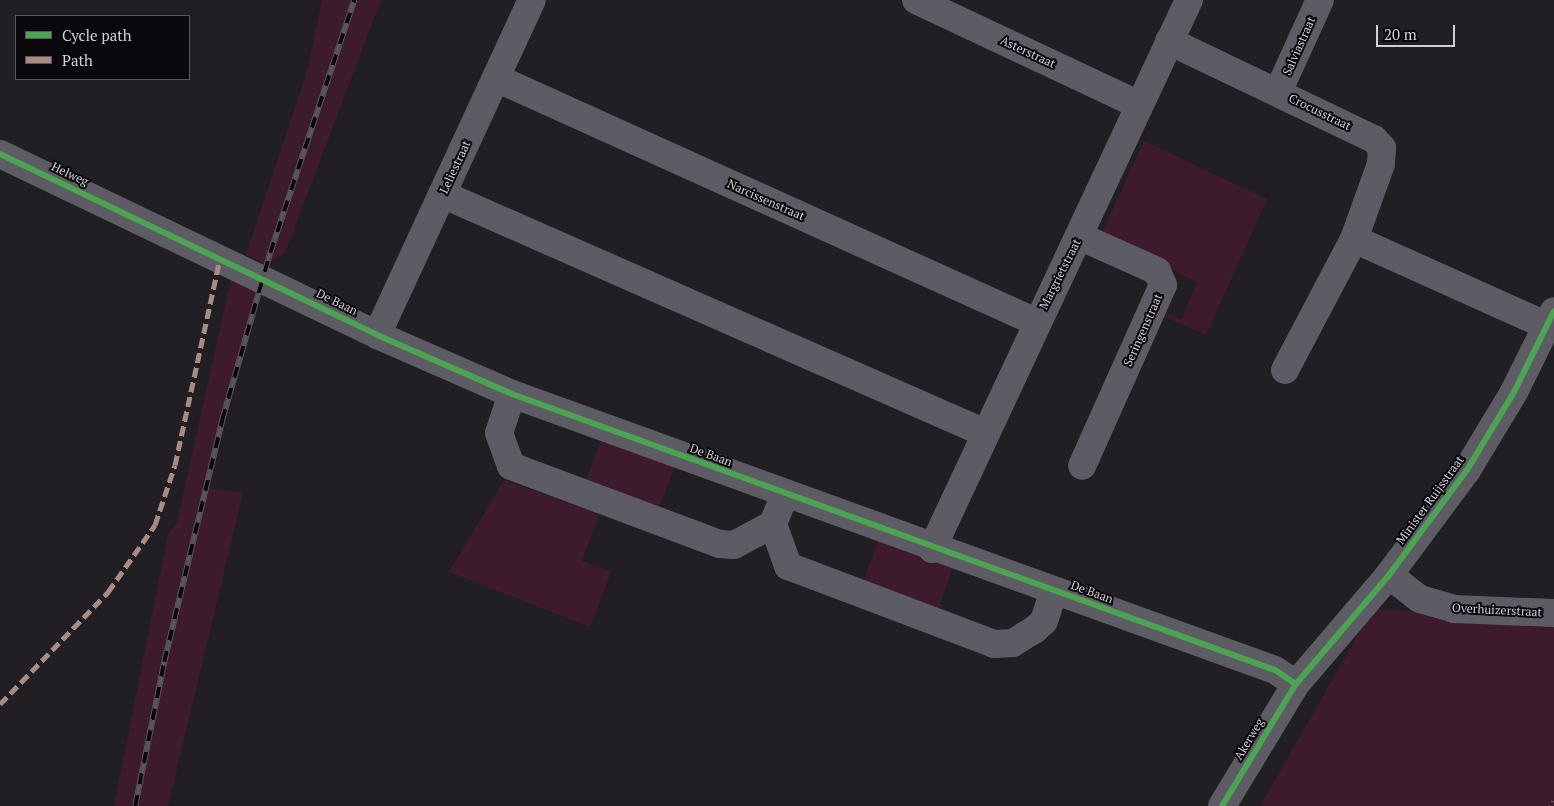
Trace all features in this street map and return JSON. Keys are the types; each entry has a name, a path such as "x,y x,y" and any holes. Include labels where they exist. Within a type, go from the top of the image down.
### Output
{"street":[{"name":"Leliestraat","path":"377,335 532,0"},
{"name":"Asterstraat","path":"916,0 1139,105"},
{"name":"Margrietstraat","path":"932,548 1036,322 1079,236 1189,0"},
{"name":"Salviastraat","path":"1278,92 1320,0"},
{"name":"Crocusstraat","path":"1169,41 1374,139 1382,148 1381,164 1354,239 1285,370"},
{"name":"Narcissenstraat","path":"496,78 1036,322"},
{"name":"Helweg","path":"0,154 131,214"},
{"path":"442,194 985,433"},
{"name":"De Baan","path":"131,214 377,335 512,394 932,548 1275,670 1296,684"},
{"name":"Seringenstraat","path":"1079,236 1157,271 1163,285 1082,466"},
{"path":"1354,239 1551,318"},
{"name":"Minister Ruijsstraat","path":"1296,684 1389,575 1467,470 1551,318"},
{"path":"512,394 499,433 511,466 720,544 734,545 774,524 785,494"},
{"name":"De Baan","path":"774,524 788,566 994,644 1013,643 1034,630 1044,621 1054,591"},
{"name":"Overhuizerstraat","path":"1389,575 1420,599 1454,609 1554,613"},
{"name":"Akerweg","path":"1222,806 1296,684"}],"path":[{"path":"1550,806 1554,797"}],"shaded area":[{"path":"322,0 381,0 285,253 267,264 246,255 307,72"},
{"path":"1144,141 1267,199 1206,335 1163,316 1164,312 1181,320 1197,282 1101,235"},
{"path":"231,279 260,289 208,488 243,493 168,806 114,806 168,535 177,522"},
{"path":"602,438 675,465 660,505 648,510 586,480"},
{"path":"504,480 599,514 582,561 611,572 590,627 449,572"},
{"path":"878,540 953,567 939,608 927,613 864,580"},
{"path":"1373,609 1554,620 1554,806 1260,806"}],"railway":[{"path":"135,806 164,662 222,420 270,253 354,0"}],"marked path":[{"path":"0,704 108,592 155,525 175,465 220,258"}],"cycle path":[{"path":"0,154 377,335 512,394 1275,670 1296,684"},
{"path":"1222,806 1296,684 1389,575 1467,470 1514,392 1554,311"}]}
